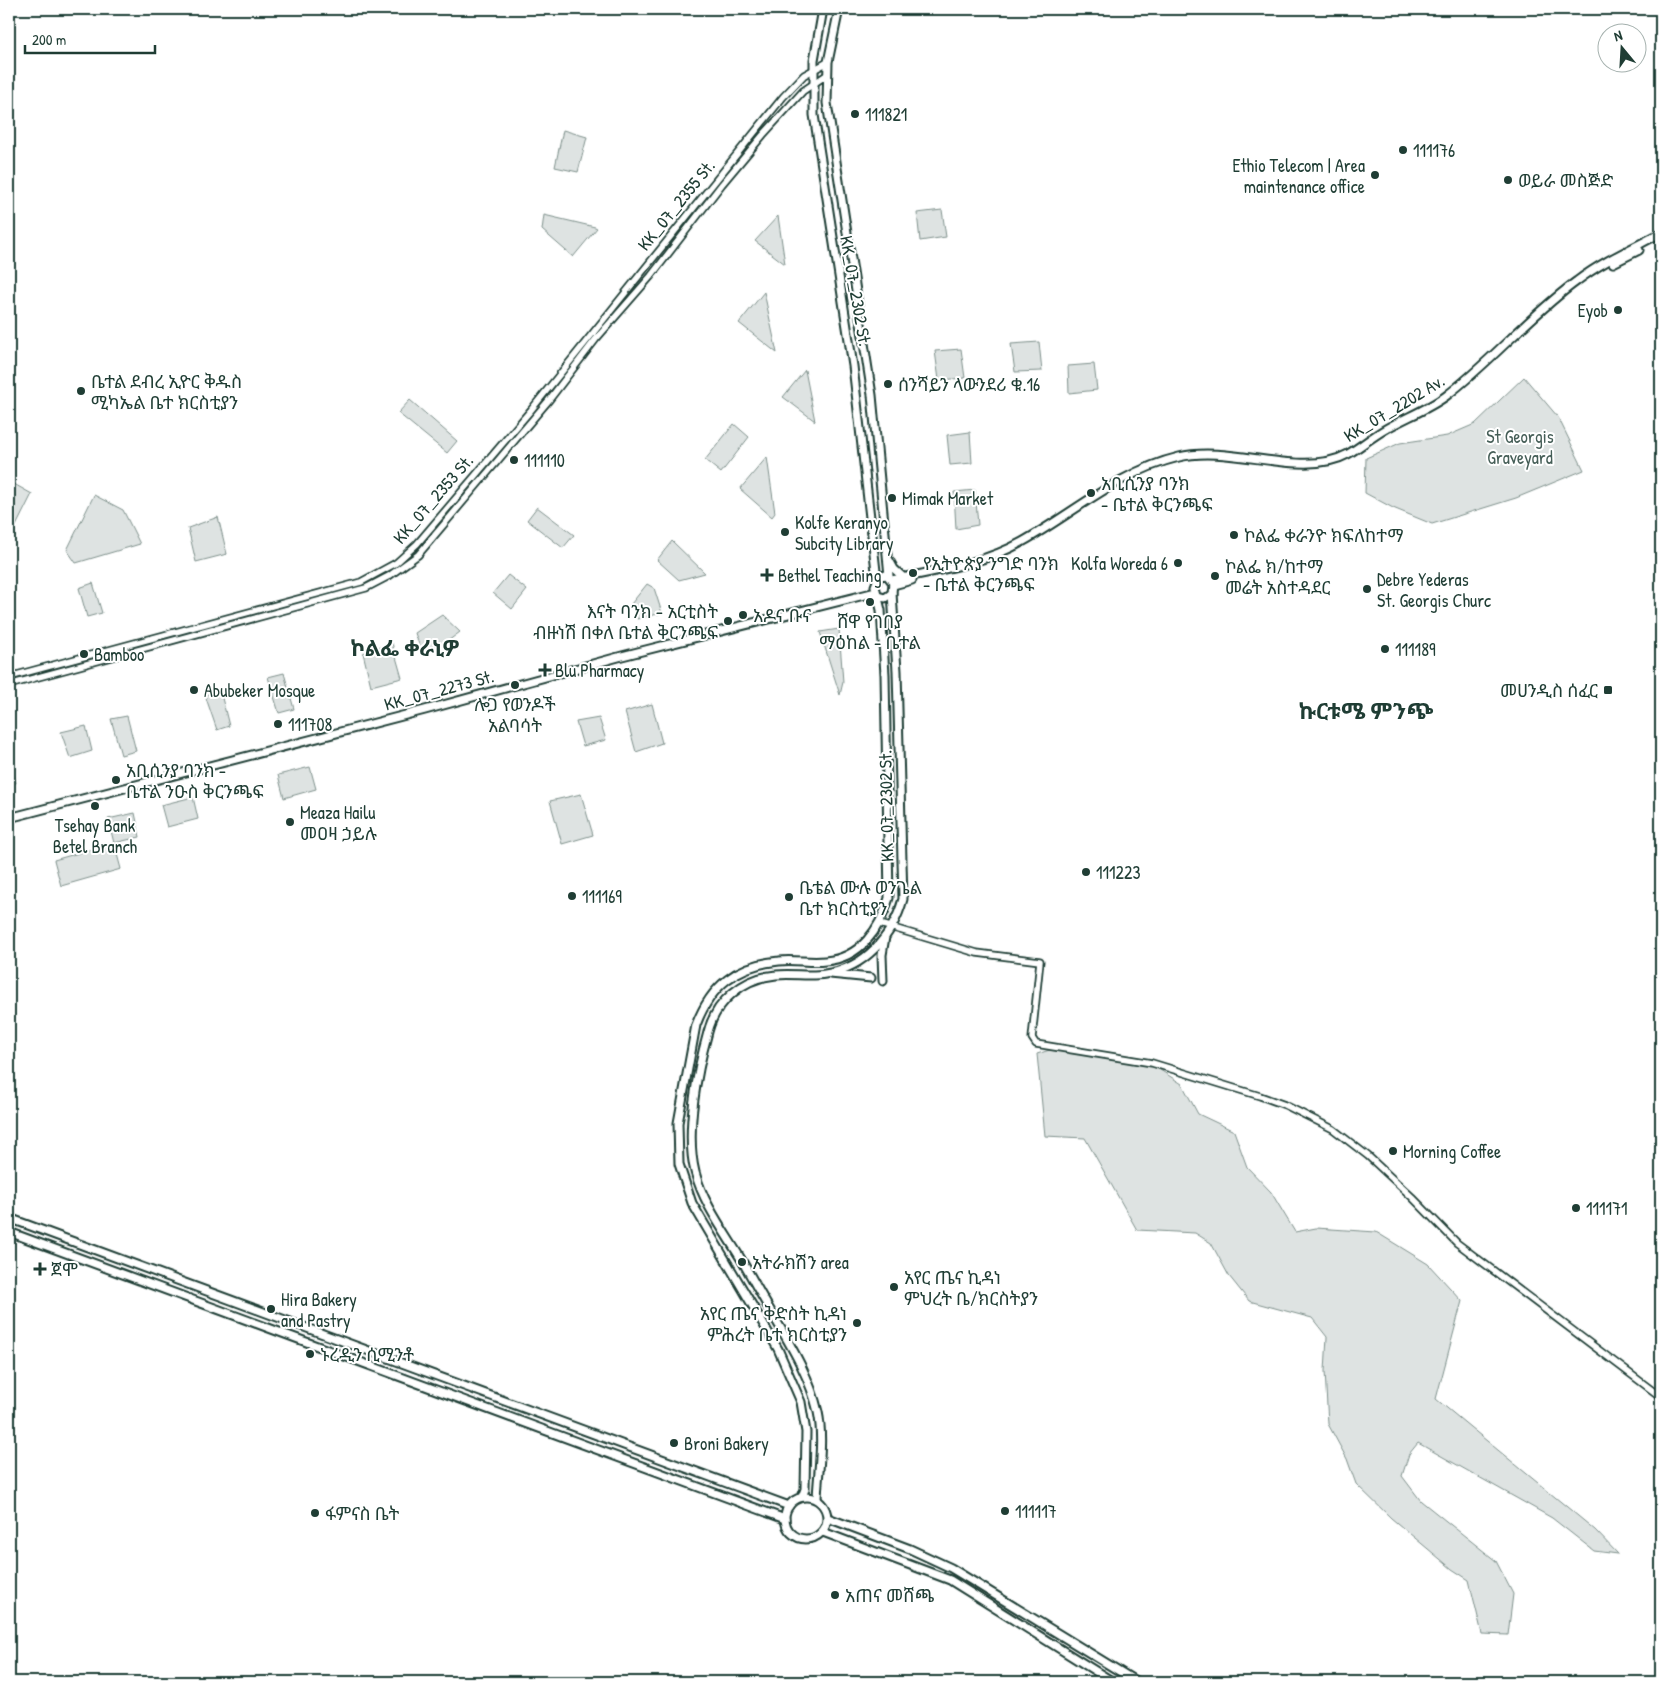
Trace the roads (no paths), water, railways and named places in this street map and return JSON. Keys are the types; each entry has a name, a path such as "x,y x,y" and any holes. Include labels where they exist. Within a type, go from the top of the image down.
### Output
{"main road":[{"name":"KK_07_2302 St.","path":"802,1497 805,1489 806,1432 801,1402 778,1349 692,1203 680,1164 677,1141 681,1094 696,1025 702,1010 717,988 746,968 781,960 828,961 841,957 864,944 880,924 888,898 887,747 876,569 853,366 814,114 813,82 817,33 823,9"},
{"name":"KK_07_2302 St.","path":"817,1499 820,1427 813,1394 787,1338 708,1204 695,1171 691,1142 692,1120 705,1046 714,1014 736,989 760,978 777,974 827,974 859,961 876,948 892,927 902,899 901,776 893,595 887,555 872,395 829,126 827,102 828,62 839,9"},
{"name":"KK_07_2202 Av.","path":"902,580 969,562 1009,548 1056,522 1129,475 1152,464 1200,452 1308,463 1337,459 1384,430 1443,398 1537,313 1576,281 1661,233"},
{"path":"877,591 881,575 891,580 902,580 968,566 1016,549 1139,473 1180,459 1216,456 1307,465 1329,464 1346,457 1381,434 1449,396 1528,324 1587,278 1661,239"},
{"path":"887,555 902,580"},
{"path":"866,591 873,581 876,569"},
{"path":"866,591 877,591 885,598 893,595 902,580"},
{"name":"KK_07_2273 St.","path":"9,816 866,591"},
{"name":"KK_07_2273 St.","path":"9,816 866,591 877,591"},
{"path":"884,981 882,955 885,937"},
{"path":"827,974 871,978"},
{"path":"9,1218 789,1506"},
{"path":"9,1232 785,1519"},
{"path":"802,1497 817,1499 823,1504 828,1518 823,1532 812,1539 799,1538 789,1531 785,1519 789,1506 802,1497"},
{"path":"828,1518 910,1549 951,1568 1137,1682"},
{"path":"823,1532 950,1580 1113,1682"}],"street":[{"name":"KK_07_2355 St.","path":"647,265 798,80 828,62"},
{"name":"KK_07_2355 St.","path":"651,276 729,174 798,96 813,82 828,74"},
{"name":"KK_07_2353 St.","path":"9,677 361,582 396,563 417,544 531,410 647,265"},
{"name":"KK_07_2353 St.","path":"9,685 366,588 389,576 418,555 548,400 596,339 651,276"},
{"path":"880,924 977,953 1040,961 1032,1038 1036,1044 1152,1063 1260,1096 1333,1129 1368,1156 1457,1243 1661,1397"}],"place":[{"name":"111821","path":"855,114"},
{"name":"111176","path":"1403,150"},
{"name":"Ethio Telecom | Area maintenance office","path":"1375,175"},
{"name":"ወይራ መስጅድ","path":"1508,180"},
{"name":"Eyob","path":"1618,310"},
{"name":"ሰንሻይን ላውንደሪ ቁ.16","path":"888,384"},
{"name":"ቤተል ደብረ ኢዮር ቅዱስ ሚካኤል ቤተ ክርስቲያን","path":"81,391"},
{"name":"111110","path":"514,460"},
{"name":"አቢሲንያ ባንክ - ቤተል ቅርንጫፍ","path":"1091,493"},
{"name":"Mimak Market","path":"892,498"},
{"name":"Kolfe Keranyo Subcity Library","path":"785,532"},
{"name":"ኮልፌ ቀራንዮ ክፍለከተማ","path":"1234,535"},
{"name":"Kolfa Woreda 6","path":"1178,563"},
{"name":"የኢትዮጵያ ንግድ ባንክ - ቤተል ቅርንጫፍ","path":"913,573"},
{"name":"Bethel Teaching","path":"767,575"},
{"name":"ኮልፌ ክ/ከተማ መሬት አስተዳደር","path":"1215,576"},
{"name":"Debre Yederas St. Georgis Churc","path":"1367,589"},
{"name":"ሸዋ የገበያ ማዕከል - ቤተል","path":"870,602"},
{"name":"አዶና ቡና","path":"743,615"},
{"name":"እናት ባንክ - አርቲስት ብዙነሽ በቀለ ቤተል ቅርንጫፍ","path":"728,621"},
{"name":"111189","path":"1385,649"},
{"name":"Bamboo","path":"84,654"},
{"name":"Blu Pharmacy","path":"545,670"},
{"name":"ሎጋ የወንዶች አልባሳት","path":"515,685"},
{"name":"Abubeker Mosque","path":"194,690"},
{"name":"መሀንዲስ ሰፈር","path":"1608,690"},
{"name":"111708","path":"278,724"},
{"name":"አቢሲንያ ባንክ - ቤተል ንዑስ ቅርንጫፍ","path":"116,780"},
{"name":"Tsehay Bank Betel Branch","path":"95,806"},
{"name":"Meaza Hailu መዐዛ ኃይሉ","path":"290,822"},
{"name":"111223","path":"1086,872"},
{"name":"111169","path":"572,896"},
{"name":"ቤቴል ሙሉ ወንጌል ቤተ ክርስቲያን","path":"789,897"},
{"name":"Morning Coffee","path":"1393,1151"},
{"name":"111171","path":"1576,1208"},
{"name":"አትራክሽን area","path":"742,1262"},
{"name":"ጀሞ","path":"40,1269"},
{"name":"አየር ጤና ኪዳነ ምህረት ቤ/ክርስትያን","path":"894,1287"},
{"name":"Hira Bakery and Pastry","path":"271,1309"},
{"name":"አየር ጤና ቅድስት ኪዳነ ምሕረት ቤተ ክርስቲያን","path":"857,1323"},
{"name":"ኑረዲን ሲሚንቶ","path":"310,1354"},
{"name":"Broni Bakery","path":"674,1443"},
{"name":"111117","path":"1005,1511"},
{"name":"ፋምናስ ቤት","path":"315,1513"},
{"name":"አጠና መሸጫ","path":"835,1595"}],"district":[{"name":"ኮልፌ ቀራኒዎ","path":"405,648"},
{"name":"ኩርቱሜ ምንጭ","path":"1366,711"}],"park label":[{"name":"St Georgis Graveyard","path":"1520,446"}]}
